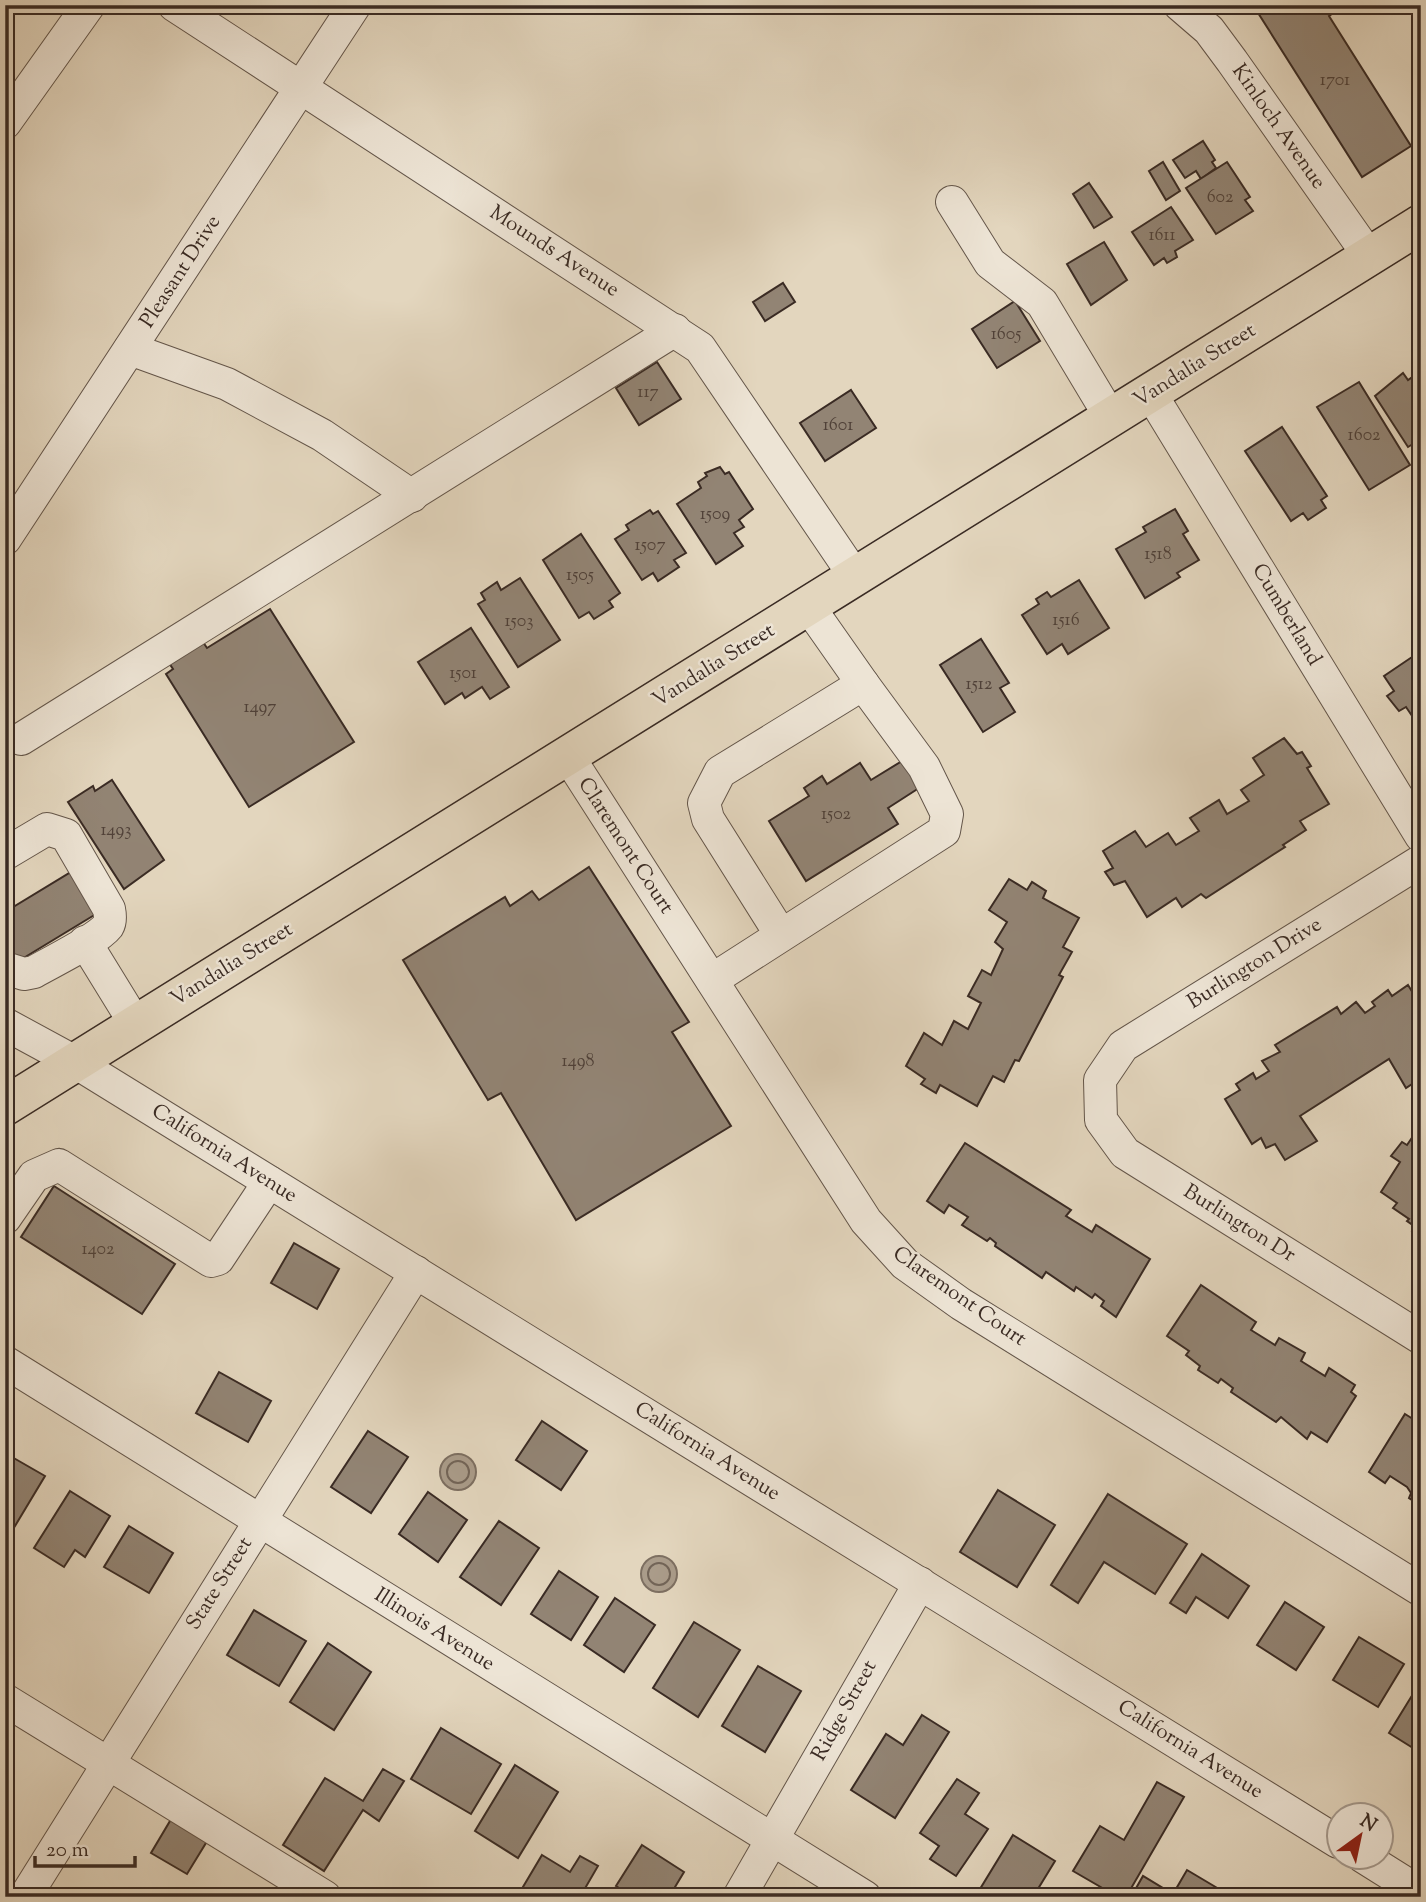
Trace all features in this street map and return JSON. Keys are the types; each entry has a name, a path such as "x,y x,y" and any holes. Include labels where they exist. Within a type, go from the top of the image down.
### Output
{"main road":[{"name":"Vandalia Street","path":"5,1106 442,831 568,757 1369,256 1419,229"}],"street":[{"path":"5,123 89,5"},
{"name":"Mounds Avenue","path":"174,5 700,348 856,578"},
{"name":"Pleasant Drive","path":"5,539 355,5"},
{"name":"Kinloch Avenue","path":"1180,5 1209,30 1369,256"},
{"path":"952,202 990,263 1042,303 1111,418"},
{"path":"21,739 675,330"},
{"path":"131,349 228,384 322,435 412,496"},
{"name":"Cumberland","path":"1151,394 1421,836"},
{"path":"712,980 944,831 947,814 924,767 809,607"},
{"path":"781,935 708,819 704,803 720,772 863,684"},
{"name":"Claremont Court","path":"568,757 866,1221 905,1265 961,1304 1168,1435 1421,1590"},
{"path":"5,854 47,829 66,835 109,909 108,926 34,972 24,974 5,968"},
{"name":"Burlington Drive","path":"1100,1080 1123,1046 1421,861"},
{"path":"85,942 136,1025"},
{"name":"California Avenue","path":"5,1024 75,1062 1324,1833"},
{"name":"Burlington Dr","path":"1100,1080 1101,1120 1125,1153 1421,1338"},
{"path":"5,1218 34,1175 59,1165 211,1261 218,1259 269,1182"},
{"name":"State Street","path":"25,1897 416,1272"},
{"name":"Illinois Avenue","path":"5,1362 865,1897"},
{"name":"Ridge Street","path":"739,1897 920,1583"},
{"path":"5,1700 325,1897"},
{"path":"1383,1870 1421,1893"}],"water":[{"path":"458,1454 471,1459 476,1472 471,1485 458,1490 445,1485 440,1472 445,1459"},
{"path":"659,1556 672,1561 677,1574 672,1587 659,1592 646,1587 641,1574 646,1561"}],"building":[{"path":"1253,5 1345,5 1329,16 1411,146 1362,177"},
{"path":"1203,141 1215,160 1212,162 1216,168 1201,179 1196,171 1185,178 1173,160"},
{"path":"1163,162 1180,191 1166,200 1149,171"},
{"path":"1227,162 1250,197 1245,200 1253,211 1216,234 1186,188"},
{"path":"1089,183 1112,217 1094,228 1073,194"},
{"path":"1171,207 1193,240 1175,251 1177,257 1167,263 1164,258 1154,265 1132,232"},
{"path":"1104,242 1127,280 1091,305 1067,264"},
{"path":"783,283 795,302 765,321 753,302"},
{"path":"1015,301 1040,341 997,368 972,329"},
{"path":"657,362 681,399 639,425 616,388"},
{"path":"1421,371 1421,439 1408,447 1375,396 1403,373 1408,380"},
{"path":"1359,382 1410,465 1369,490 1317,407"},
{"path":"851,390 876,428 825,461 800,423"},
{"path":"1282,427 1327,496 1321,500 1326,508 1308,520 1303,513 1291,521 1245,451"},
{"path":"720,467 725,474 729,472 753,509 739,520 744,527 734,533 743,546 716,564 677,504 701,488 698,482 707,476 705,473"},
{"path":"1175,509 1188,531 1183,534 1199,560 1177,573 1180,577 1145,598 1116,549 1146,532 1143,527"},
{"path":"650,510 653,514 658,511 686,553 674,560 679,567 658,581 653,573 642,580 615,539 629,530 626,525"},
{"path":"581,534 620,593 609,601 613,607 594,619 589,612 579,618 543,560"},
{"path":"520,578 560,640 518,667 478,604 485,600 481,593 497,582 501,590"},
{"path":"1079,580 1109,628 1068,654 1062,644 1047,654 1022,615 1039,604 1036,599 1047,592 1051,597"},
{"path":"270,609 354,742 249,807 166,674 173,669 167,660 201,639 207,648"},
{"path":"471,628 509,687 490,699 482,687 465,698 462,693 445,704 418,662"},
{"path":"981,639 1009,683 1000,688 1015,712 983,732 940,665"},
{"path":"1415,655 1421,663 1421,729 1406,707 1399,711 1387,696 1394,691 1384,676"},
{"path":"1284,738 1297,754 1302,752 1311,766 1307,768 1329,804 1300,821 1306,830 1283,845 1285,847 1206,898 1201,894 1182,907 1176,898 1147,917 1125,881 1114,885 1105,872 1113,868 1103,851 1135,831 1146,847 1168,833 1176,845 1199,831 1190,818 1219,800 1227,814 1249,801 1241,790 1264,775 1253,758"},
{"path":"902,761 919,788 888,808 898,824 806,881 769,821 809,796 804,788 822,776 827,784 860,763 871,780"},
{"path":"112,780 164,860 124,889 68,802 93,786 95,791"},
{"path":"589,867 689,1022 672,1032 731,1126 576,1220 501,1093 488,1100 403,960 505,897 510,906 532,891 539,900"},
{"path":"71,872 96,914 17,962 5,943 5,912"},
{"path":"1009,879 1027,890 1032,882 1046,891 1043,898 1079,918 1063,947 1072,952 1059,975 1063,977 1019,1061 1015,1060 1004,1082 993,1076 977,1106 940,1085 936,1093 921,1084 925,1079 906,1066 924,1033 942,1045 954,1021 968,1029 981,1003 968,996 982,970 991,975 1003,949 995,942 1007,922 989,910"},
{"path":"1408,985 1421,1006 1421,1078 1406,1088 1389,1059 1300,1116 1317,1141 1285,1160 1275,1144 1266,1148 1261,1138 1252,1144 1225,1099 1240,1090 1236,1084 1253,1073 1256,1079 1269,1071 1262,1061 1280,1052 1275,1045 1337,1007 1341,1014 1356,1002 1365,1013 1375,1006 1372,1002 1388,990 1392,996"},
{"path":"1418,1129 1421,1131 1421,1237 1412,1231 1414,1226 1407,1221 1409,1219 1393,1208 1397,1203 1381,1192 1400,1162 1391,1156 1402,1142 1407,1145"},
{"path":"965,1143 1071,1210 1066,1216 1092,1232 1096,1225 1150,1259 1116,1317 1101,1306 1104,1301 1095,1294 1092,1298 1076,1287 1074,1291 1046,1272 1042,1278 995,1246 996,1243 990,1238 987,1241 962,1225 968,1217 949,1205 944,1213 927,1201"},
{"path":"54,1186 175,1264 142,1314 21,1237"},
{"path":"294,1243 339,1269 317,1309 271,1283"},
{"path":"1201,1285 1256,1322 1251,1330 1275,1345 1279,1338 1305,1353 1301,1361 1325,1376 1329,1368 1355,1385 1351,1392 1356,1396 1327,1442 1311,1432 1307,1439 1281,1417 1276,1422 1231,1392 1233,1388 1221,1379 1218,1383 1198,1370 1200,1366 1186,1355 1189,1351 1167,1336"},
{"path":"219,1372 271,1401 248,1442 196,1413"},
{"path":"1405,1414 1421,1424 1421,1506 1409,1498 1411,1493 1407,1487 1390,1476 1385,1483 1369,1472"},
{"path":"542,1421 587,1451 561,1490 516,1460"},
{"path":"368,1431 408,1457 371,1513 331,1487"},
{"path":"5,1453 45,1476 9,1536 5,1534"},
{"path":"998,1490 1055,1525 1017,1587 960,1552"},
{"path":"70,1491 110,1516 85,1557 75,1550 64,1567 34,1548"},
{"path":"428,1492 467,1520 438,1562 399,1534"},
{"path":"1108,1494 1187,1544 1155,1594 1104,1562 1078,1603 1051,1585"},
{"path":"499,1521 539,1548 501,1605 460,1577"},
{"path":"129,1526 173,1553 149,1593 104,1567"},
{"path":"1202,1554 1249,1586 1228,1618 1196,1597 1186,1613 1170,1603"},
{"path":"559,1571 598,1597 571,1640 531,1614"},
{"path":"615,1598 655,1625 624,1672 584,1645"},
{"path":"1285,1602 1324,1627 1296,1670 1257,1645"},
{"path":"254,1610 306,1641 279,1686 227,1655"},
{"path":"694,1622 740,1650 698,1717 653,1688"},
{"path":"1359,1637 1404,1664 1378,1707 1333,1680"},
{"path":"328,1643 371,1672 334,1730 290,1702"},
{"path":"758,1666 801,1691 765,1752 722,1726"},
{"path":"1416,1689 1421,1692 1421,1753 1389,1733"},
{"path":"922,1715 949,1732 895,1818 851,1790 886,1734 903,1745"},
{"path":"441,1728 501,1764 471,1814 411,1779"},
{"path":"515,1765 558,1792 518,1858 475,1831"},
{"path":"383,1769 404,1781 379,1821 363,1810 324,1871 283,1845 325,1778 363,1801"},
{"path":"957,1779 979,1793 965,1814 988,1829 956,1876 930,1859 939,1846 920,1833"},
{"path":"1157,1782 1184,1797 1126,1897 1118,1897 1073,1871 1100,1826 1124,1840"},
{"path":"173,1816 209,1838 187,1874 151,1853"},
{"path":"1013,1835 1055,1861 1033,1897 993,1897 980,1889"},
{"path":"642,1845 684,1872 669,1897 633,1897 616,1886"},
{"path":"542,1855 570,1872 580,1856 598,1866 580,1897 517,1897"},
{"path":"1187,1870 1224,1892 1221,1897 1131,1897 1143,1876 1173,1894"}]}
